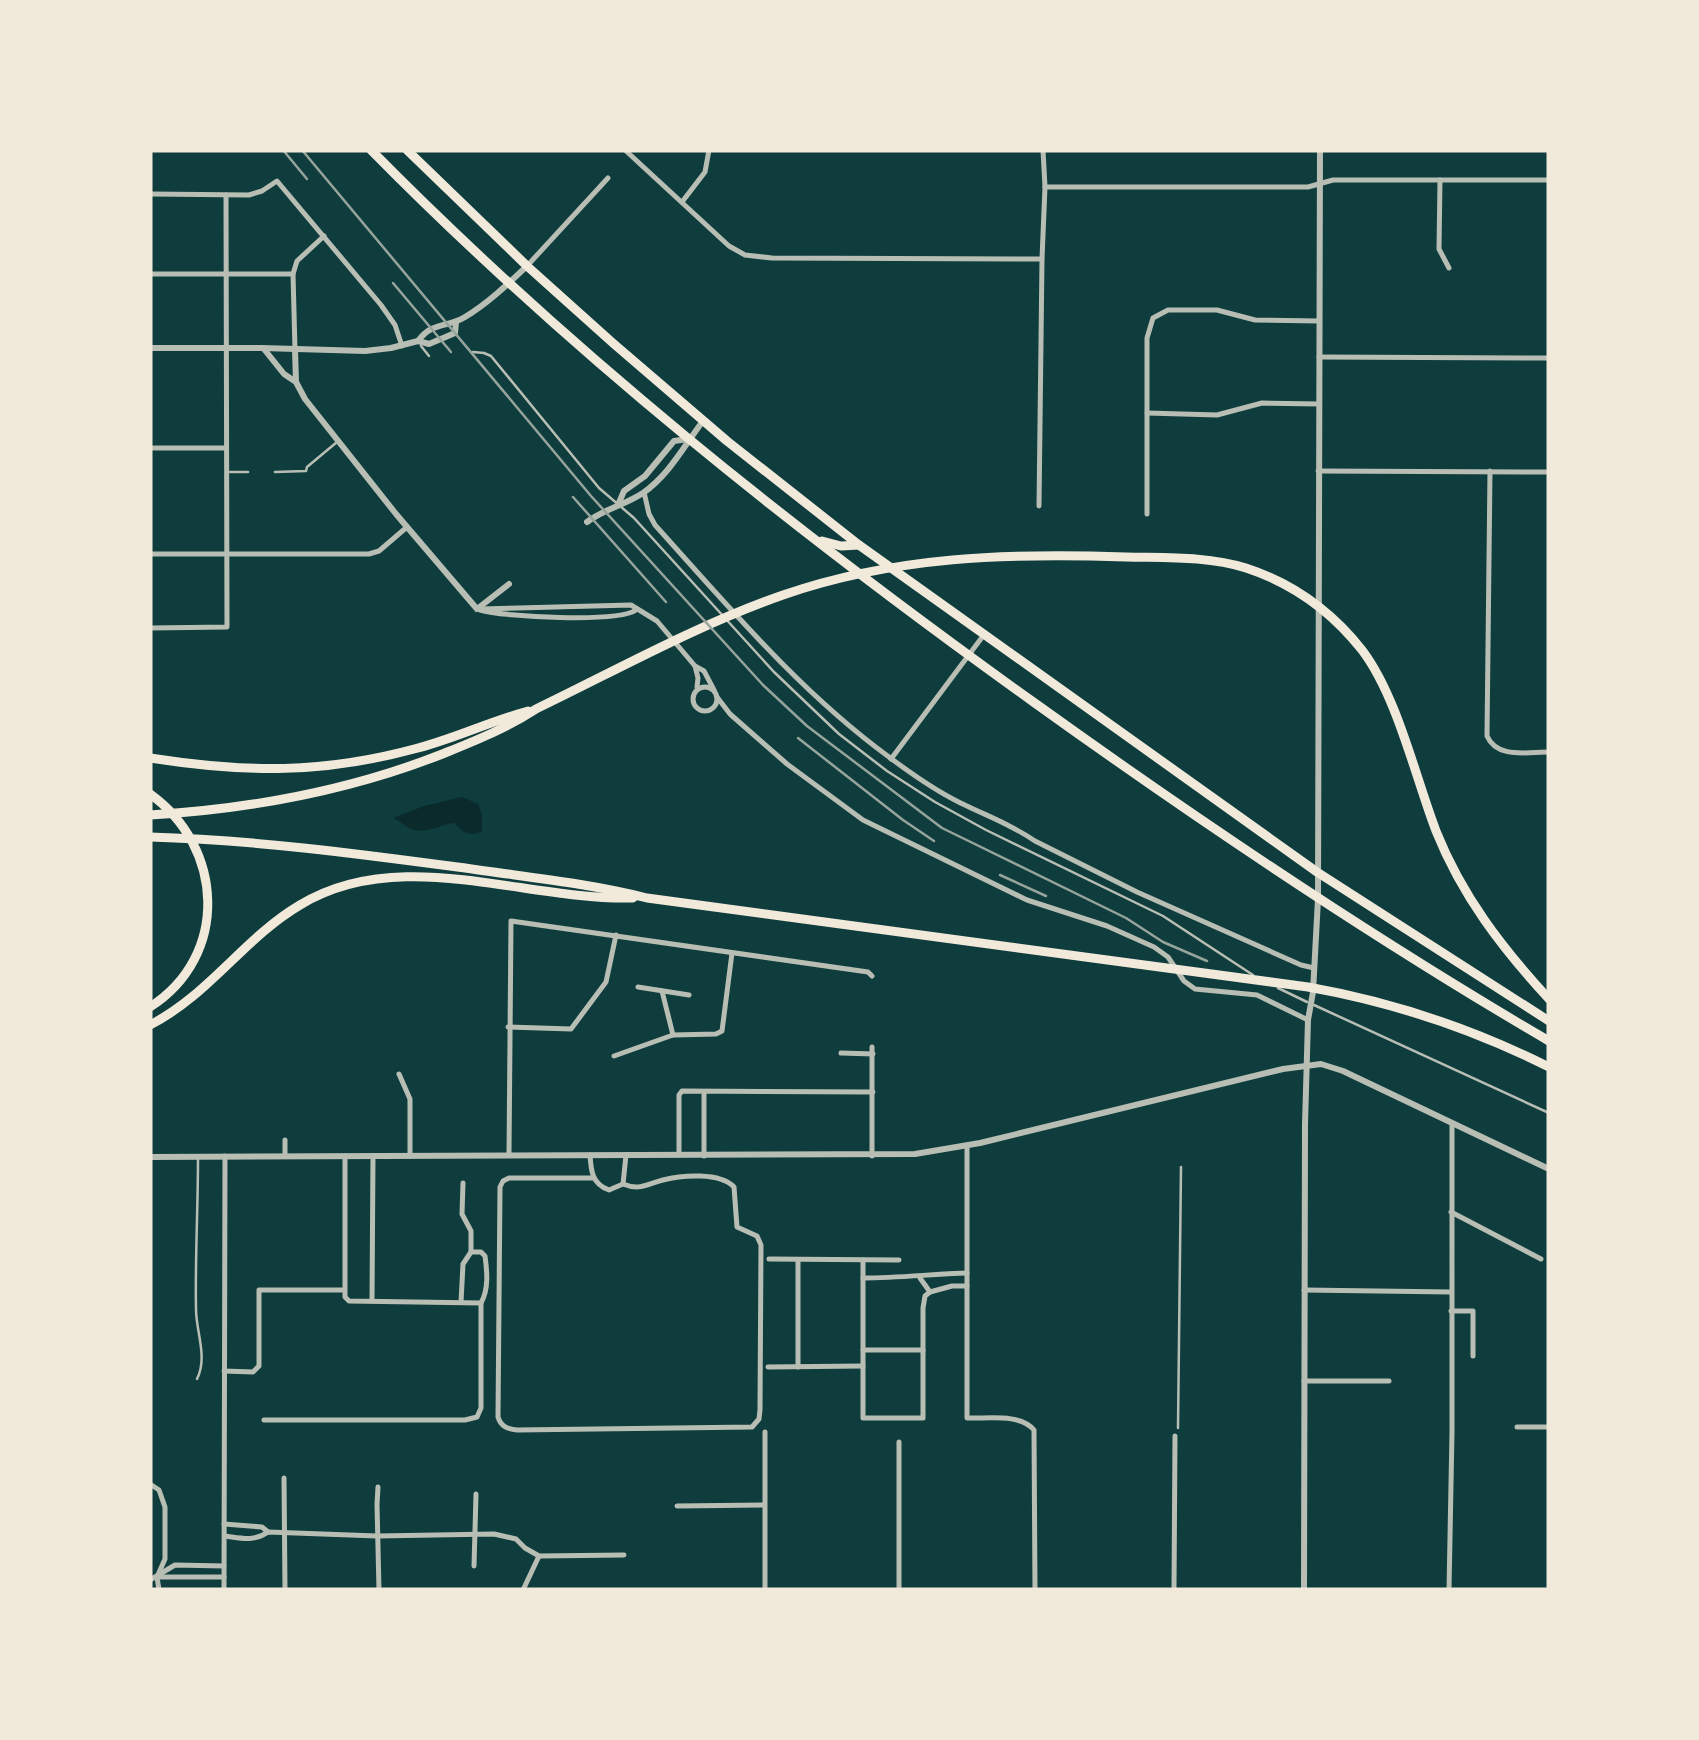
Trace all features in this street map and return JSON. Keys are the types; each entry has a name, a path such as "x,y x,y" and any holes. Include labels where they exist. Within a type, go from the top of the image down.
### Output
{"highway":[{"path":"371,150 510,283 689,439 968,656 1318,899 1418,964 1549,1041"},
{"path":"406,150 527,266 703,421 859,546 1318,872 1549,1021"},
{"path":"814,539 859,546"},
{"path":"150,758 246,770 284,770 418,748 536,709 688,634 786,594 885,568 1016,554 1190,559 1233,565 1284,584 1322,610 1370,662 1458,879 1492,934 1549,999"},
{"path":"150,814 251,804 358,781 468,744 536,709"},
{"path":"1119,763 1135,743"},
{"path":"150,794 187,831 203,867 208,905 198,951 182,978 150,1007"},
{"path":"150,837 274,844 359,854 647,898 1332,992 1418,1012 1496,1041 1549,1067"},
{"path":"150,1025 186,1004 295,908 327,891 358,882 394,877 431,878 647,898"},
{"path":"1531,981 1549,988"}],"street":[{"path":"682,202 705,172 709,150"},
{"path":"1039,506 1043,150"},
{"path":"1304,1590 1304,1124 1318,899 1320,150"},
{"path":"628,153 729,246 754,257 1042,259"},
{"path":"418,342 426,331 456,322 510,283 608,178"},
{"path":"1045,187 1308,187 1333,180 1549,180"},
{"path":"1440,180 1439,249 1450,268"},
{"path":"150,194 256,194 278,181 387,313 402,346"},
{"path":"150,628 226,627 226,195"},
{"path":"324,236 300,257 293,274 296,382 305,399 407,527 477,609 498,615 582,617 622,616 636,610"},
{"path":"150,274 293,274"},
{"path":"1147,514 1147,338 1153,318 1168,310 1216,310 1254,320 1319,321"},
{"path":"150,348 360,351 418,342 429,344 454,333 456,322"},
{"path":"263,348 284,374 296,382"},
{"path":"1319,357 1549,358"},
{"path":"1147,413 1217,415 1262,403 1319,404"},
{"path":"586,522 644,492 658,480 703,421"},
{"path":"618,505 624,491 645,476 674,441 689,439"},
{"path":"150,448 226,448"},
{"path":"1318,471 1549,472"},
{"path":"1490,472 1486,732 1497,750 1549,752"},
{"path":"644,492 655,525 796,680 842,723 891,758 967,806 1020,830 1035,842 1137,892 1314,968"},
{"path":"150,554 369,554 379,551 407,527"},
{"path":"477,609 509,584"},
{"path":"477,609 631,605 658,621 694,666 698,678 694,704 701,710 730,714"},
{"path":"582,606 582,617"},
{"path":"891,758 983,636"},
{"path":"694,666 704,671 730,714 787,764 862,820 1027,900 1107,926 1154,947 1168,957 1195,989 1257,995 1308,1020"},
{"path":"696,690 703,686 714,690"},
{"path":"709,710 718,697"},
{"path":"509,1155 511,922 868,972 872,976"},
{"path":"508,1028 571,1029 606,982 616,936"},
{"path":"614,1056 673,1035 716,1034 722,1030 732,952"},
{"path":"638,987 689,995"},
{"path":"662,992 673,1035"},
{"path":"841,1054 873,1050 872,1156"},
{"path":"150,1157 922,1153 1308,1065 1334,1067 1549,1170"},
{"path":"399,1074 410,1099 410,1156"},
{"path":"678,1156 680,1092 872,1092"},
{"path":"704,1092 704,1156"},
{"path":"1449,1590 1452,1122"},
{"path":"285,1140 285,1156"},
{"path":"967,1145 967,1418 1030,1424 1035,1438 1035,1590"},
{"path":"590,1155 593,1178 609,1190 623,1184 640,1188 668,1179 716,1176 734,1186 737,1227 757,1236 762,1246 760,1410 752,1427 517,1430 500,1422 500,1186 509,1178 593,1178"},
{"path":"623,1184 626,1155"},
{"path":"224,1590 225,1156"},
{"path":"345,1156 344,1290 349,1301 481,1303"},
{"path":"372,1156 372,1301"},
{"path":"461,1302 463,1264 470,1252 470,1231 462,1214 463,1183"},
{"path":"1452,1212 1542,1259"},
{"path":"264,1420 477,1417 482,1408 481,1303 485,1295 485,1256 470,1252"},
{"path":"769,1259 900,1260"},
{"path":"798,1260 798,1367"},
{"path":"863,1260 863,1418 923,1418 925,1296 952,1286 967,1286"},
{"path":"863,1278 967,1273"},
{"path":"920,1278 930,1292"},
{"path":"224,1371 253,1372 259,1366 259,1290 344,1290"},
{"path":"1304,1290 1451,1292"},
{"path":"1451,1310 1473,1311 1473,1356"},
{"path":"863,1350 923,1350"},
{"path":"768,1367 863,1366"},
{"path":"1304,1381 1389,1381"},
{"path":"1517,1427 1549,1427"},
{"path":"765,1432 765,1590"},
{"path":"1174,1590 1176,1432"},
{"path":"899,1442 899,1590"},
{"path":"284,1478 285,1590"},
{"path":"150,1484 159,1490 165,1506 164,1559 154,1578 158,1590"},
{"path":"378,1487 378,1590"},
{"path":"474,1566 476,1494"},
{"path":"677,1506 764,1505"},
{"path":"224,1524 286,1533 507,1536 539,1556 624,1555"},
{"path":"224,1536 252,1539 268,1532"},
{"path":"524,1590 539,1556"},
{"path":"154,1578 175,1565 224,1566"},
{"path":"154,1578 224,1576"}],"lane":[{"path":"418,342 429,356"},
{"path":"473,352 491,356 588,474 653,538 790,689 887,771 956,814 1149,908 1248,972 1549,1114"},
{"path":"275,472 306,471 338,441"},
{"path":"226,472 248,472"},
{"path":"197,1379 201,1372 196,1313 198,1157"},
{"path":"1176,1432 1181,1167"}],"water":[{"path":"462,797 478,804 482,831 467,833 455,823 415,830 393,818 424,806"}],"railway":[{"path":"283,150 307,179"},
{"path":"302,150 591,496 763,685 807,726 942,828 1207,961"},
{"path":"393,283 451,352"},
{"path":"573,497 666,602"},
{"path":"798,738 934,841"},
{"path":"1000,875 1046,896"}]}
